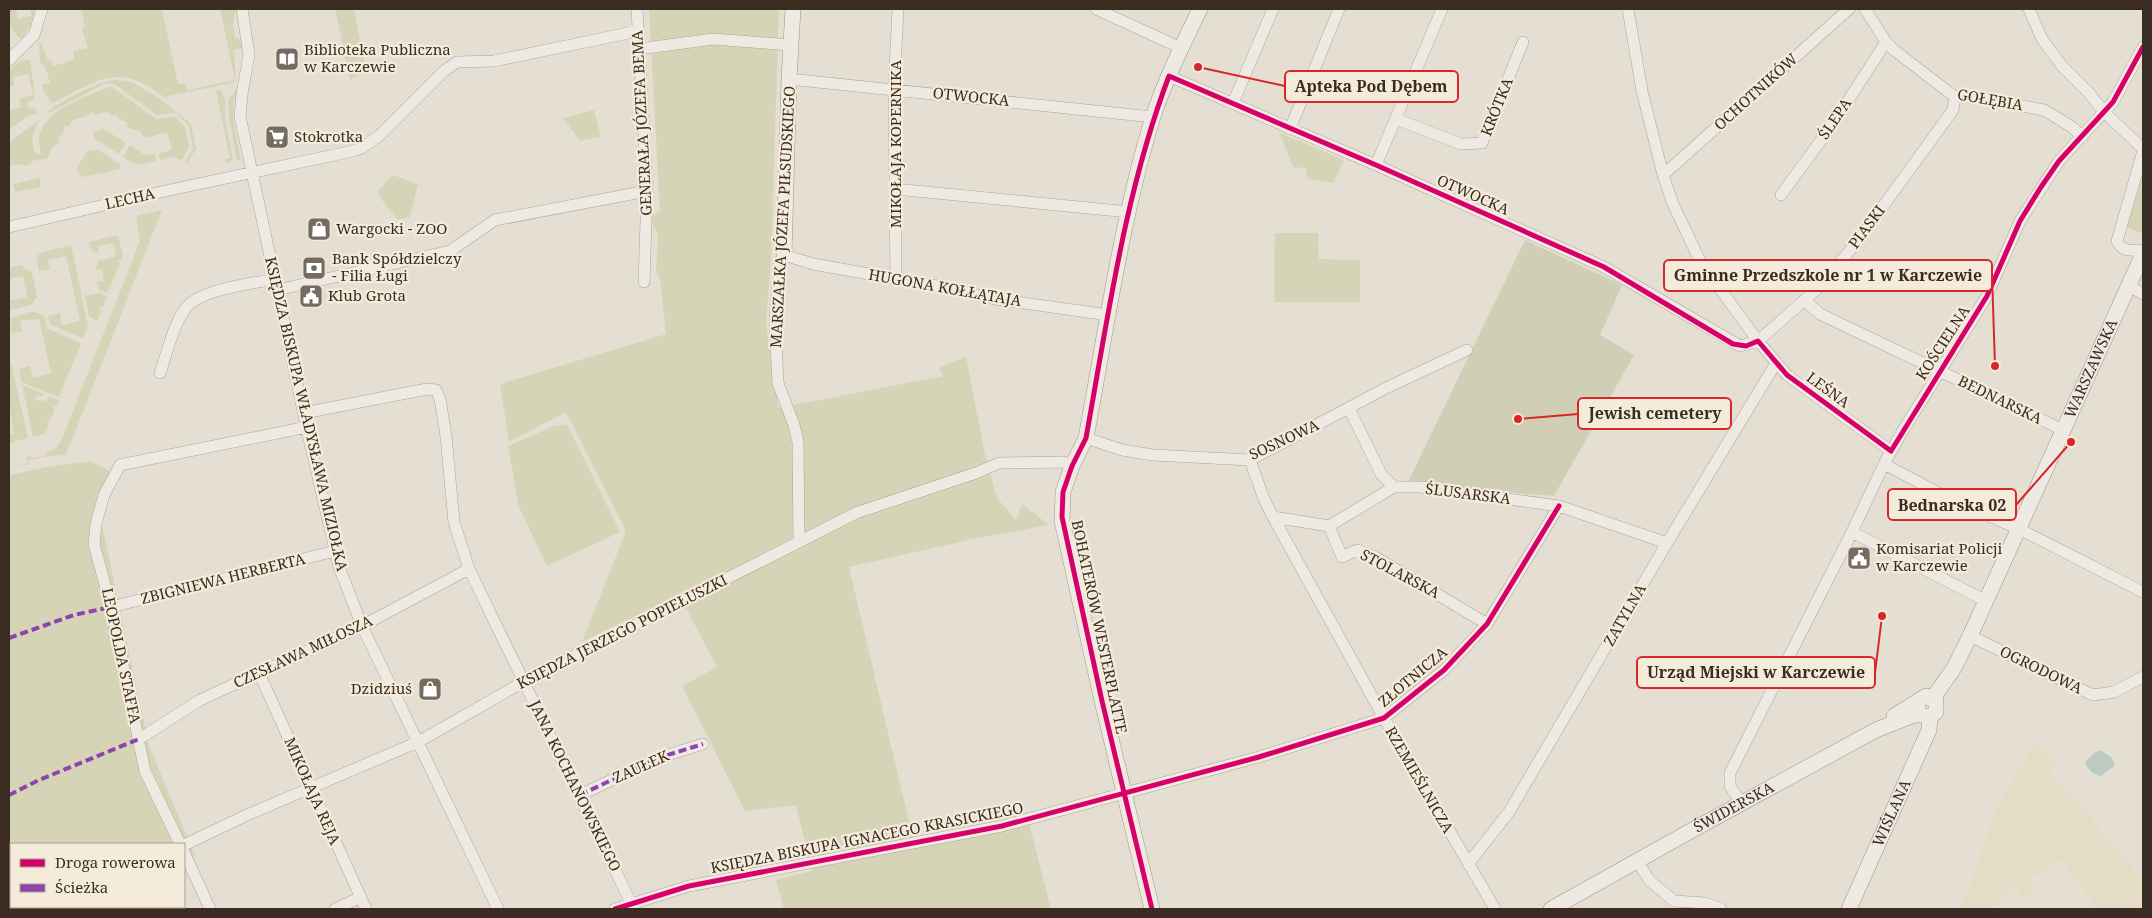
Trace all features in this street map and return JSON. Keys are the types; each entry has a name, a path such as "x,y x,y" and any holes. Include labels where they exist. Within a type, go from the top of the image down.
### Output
{"street":[{"path":"9,60 34,35 42,9"},
{"name":"KSIĘDZA BISKUPA WŁADYSŁAWA MIZIOŁKA","path":"242,9 249,55 242,88 240,116 335,551 346,587 362,626 498,909"},
{"name":"GENERAŁA JÓZEFA BEMA","path":"637,9 647,191 644,282"},
{"name":"MARSZAŁKA JÓZEFA PIŁSUDSKIEGO","path":"793,9 790,45 784,255 779,263 774,323 778,383 798,442 799,542"},
{"name":"MIKOŁAJA KOPERNIKA","path":"896,280 894,89 898,9"},
{"path":"1096,9 1181,48"},
{"path":"1169,76 1200,9"},
{"path":"1233,103 1273,9"},
{"path":"1290,129 1339,9"},
{"path":"1376,165 1442,9"},
{"name":"LEŚNA","path":"1628,9 1642,91 1663,175 1673,204 1701,262 1758,341 1787,375 1891,451"},
{"name":"OCHOTNIKÓW","path":"1663,175 1849,9"},
{"name":"GOŁĘBIA","path":"1865,9 1886,42 1955,97 1962,95 2044,110 2072,127 2082,137"},
{"path":"2029,9 2042,39 2053,54 2104,112 2143,150 2118,232 2117,241 2120,247 2126,250 2143,250"},
{"name":"LECHA","path":"9,227 362,148 380,135 444,71 458,62 494,61 638,31"},
{"path":"639,49 713,39 790,45"},
{"name":"KRÓTKA","path":"1396,119 1461,144 1482,143 1524,42"},
{"name":"ŚLEPA","path":"1782,195 1835,121 1886,42"},
{"name":"KOŚCIELNA","path":"1741,803 1730,786 1730,773 1852,532 1884,464 1939,370 1987,296 2020,220 2059,162 2113,102 2143,47"},
{"name":"OTWOCKA","path":"1169,76 1376,165 1604,267 1733,344 1746,346 1758,341"},
{"name":"BOHATERÓW WESTERPLATTE","path":"1152,909 1062,521 1063,492 1072,466 1086,438 1129,212 1153,117 1169,76"},
{"name":"OTWOCKA","path":"789,79 1153,117"},
{"name":"PIASKI","path":"1758,341 1817,289 1857,242 1953,110 1955,97"},
{"path":"895,189 1129,212"},
{"path":"277,290 450,251 496,220 647,191"},
{"name":"WARSZAWSKA","path":"1925,707 1954,668 1970,636 2143,254"},
{"name":"HUGONA KOŁŁĄTAJA","path":"784,255 813,264 995,299 1109,314"},
{"path":"160,373 178,323 184,310 194,299 275,278"},
{"path":"2129,286 2143,294"},
{"name":"BEDNARSKA","path":"1804,300 1820,314 2063,430"},
{"name":"SOSNOWA","path":"1086,438 1122,450 1153,455 1250,460 1386,388 1467,350"},
{"name":"ZATYLNA","path":"1468,864 1509,812 1667,543 1776,364"},
{"name":"JANA KOCHANOWSKIEGO","path":"304,413 430,388 437,392 442,406 454,522 469,569 633,906"},
{"path":"1273,518 1329,526 1394,487 1380,474 1349,408"},
{"name":"LEOPOLDA STAFFA","path":"180,843 145,771 111,607 94,544 96,524 104,495 120,465 307,427"},
{"name":"RZEMIEŚLNICZA","path":"1250,460 1273,518 1384,718 1495,909"},
{"name":"KSIĘDZA JERZEGO POPIEŁUSZKI","path":"185,845 247,815 418,742 524,681 856,513 976,473 999,463 1064,462 1072,466"},
{"path":"1884,464 1952,500 2018,530 2143,592"},
{"name":"ŚLUSARSKA","path":"1394,487 1421,487 1559,506 1667,543"},
{"name":"ZŁOTNICZA","path":"1124,792 1268,754 1384,718 1444,670 1487,624 1559,506"},
{"name":"STOLARSKA","path":"1329,526 1342,558 1357,550 1375,557 1487,624"},
{"path":"1852,532 1986,601"},
{"name":"ZBIGNIEWA HERBERTA","path":"111,607 335,551"},
{"name":"CZESŁAWA MIŁOSZA","path":"139,739 200,700 362,626 469,569"},
{"name":"OGRODOWA","path":"1970,636 2093,695 2114,692 2143,677"},
{"name":"MIKOŁAJA REJA","path":"259,673 366,909"},
{"name":"ŚWIDERSKA","path":"1551,909 1876,730 1925,707"},
{"name":"WIŚLANA","path":"1849,909 1929,730 1925,707"},
{"name":"ZAUŁEK","path":"580,795 658,758 703,744"},
{"name":"KSIĘDZA BISKUPA IGNACEGO KRASICKIEGO","path":"615,909 633,906 689,886 1002,826 1124,792"},
{"path":"185,854 210,909"},
{"path":"1637,861 1650,881 1674,901 1705,903 1721,909"},
{"path":"335,909 361,897"}],"shaded area":[{"path":"9,9 16,9 18,19 31,16 30,9 35,9 30,26 23,38 19,38 9,25"},
{"path":"81,9 162,9 178,84 185,83 187,90 235,80 220,9 236,9 233,24 235,38 238,38 244,48 234,50 236,82 164,97 148,86 134,80 121,77 108,78 83,87 53,103 46,96 42,85 50,83 45,66 40,64 39,44 41,43 48,60 52,60 53,66 74,60 73,51 88,48 82,28 85,27"},
{"path":"335,9 354,9 366,71 350,80"},
{"path":"649,9 779,9 771,261 766,322 778,408 943,376 939,368 966,357 985,455 997,498 1016,520 1022,504 1049,525 973,539 849,567 914,843 1028,819 1051,909 784,909 776,880 812,871 796,805 745,811 682,686 717,667 679,595 582,642 626,531 566,412 509,442 500,384 666,334 660,278 656,272 658,236 650,216 660,212"},
{"path":"30,60 35,96 33,100 27,103 28,109 36,108 37,114 30,115 9,130 9,110 21,107 19,99 33,95 28,74 13,77 14,86 9,87 9,71 18,62"},
{"path":"116,80 132,82 159,98 191,124 196,149 187,163 185,162 193,148 189,126 176,113 157,115 113,83 104,84 45,115 78,93 99,84"},
{"path":"111,86 156,119 175,116 185,127 189,146 182,160 172,157 160,160 159,154 172,149 167,132 146,138 139,130 133,130 126,126 128,123 116,115 112,116 107,112 94,115 92,112 85,117 73,120 69,126 65,126 62,135 58,137 60,140 56,146 53,146 47,159 32,161 31,164 24,166 23,164 9,166 9,142 38,121 32,138 34,152 39,155 39,136 43,126 50,118 80,99"},
{"path":"239,86 238,98 234,98 233,106 241,159 237,160 228,101"},
{"path":"219,89 225,98 225,118 233,161 226,163 225,159 230,158 216,91"},
{"path":"594,110 601,137 580,141 563,118"},
{"path":"104,129 126,143 119,154 95,139 93,132"},
{"path":"1280,133 1344,160 1333,183 1308,179 1306,168 1293,167"},
{"path":"130,145 145,155 155,154 157,160 143,164 130,162 123,156"},
{"path":"97,149 121,165 120,169 84,177 79,174 77,167 88,151"},
{"path":"393,175 418,184 410,217 398,220 381,199 378,191"},
{"path":"2143,176 2143,228 2141,233 2127,227"},
{"path":"40,178 41,187 15,192 13,184"},
{"path":"162,210 66,455 29,460 29,464 9,468 28,463 27,457 31,455 32,458 47,455 47,452 56,448 61,441 140,241 136,216"},
{"path":"1275,233 1318,233 1319,259 1360,260 1360,302 1274,302"},
{"path":"118,235 123,256 118,262 120,263 107,293 99,290 97,282 104,281 102,269 95,270 98,261 116,256 113,243 98,246 99,253 92,251 89,242"},
{"path":"1525,240 1622,285 1600,335 1634,355 1554,496 1407,484"},
{"path":"71,245 88,326 83,338 50,324 48,316 60,313 62,325 80,321 66,256 48,260 50,269 39,271 36,258 40,253"},
{"path":"20,265 32,273 37,297 31,305 9,310 9,301 27,297 23,276 9,279 9,268"},
{"path":"100,293 107,296 103,307 100,307 99,310 101,311 97,321 89,317 85,296"},
{"path":"34,311 44,316 48,329 81,343 59,397 21,382 19,369 30,366 33,378 51,373 39,319 20,321 22,331 11,332 11,318"},
{"path":"9,361 28,438 9,443 9,434 14,433 9,405"},
{"path":"22,385 46,395 36,397 36,401 42,400 46,402 48,396 59,400 56,407 54,406 53,408 55,410 50,421 48,421 48,428 42,435 33,437"},
{"path":"567,424 620,532 547,566 519,507 508,446 554,426"},
{"path":"91,461 110,471 101,520 149,746 195,855 185,859 185,843 10,843 10,908 82,908 9,909 9,475 46,467"},
{"path":"2037,742 2057,764 2049,774 2084,810 2143,881 2143,909 2097,909 2060,858 2031,879 2035,888 2024,897 2015,887 1990,909 1960,909 1968,892 1996,807"},
{"path":"2101,750 2112,758 2115,765 2101,776 2092,772 2085,762 2094,753"}],"marked path":[{"path":"9,638 74,615 111,607"},
{"path":"9,795 39,780 139,739"},
{"path":"580,795 658,758 703,744"}],"cycle path":[{"path":"1152,909 1102,701 1062,517 1063,492 1072,466 1086,438 1110,301 1129,210 1154,120 1169,76 1376,165 1604,267 1733,344 1746,346 1758,341 1787,375 1891,451 1987,296 2020,221 2041,187 2059,161 2113,102 2143,47"},
{"path":"615,909 689,886 1002,826 1259,757 1384,718 1444,670 1487,624 1559,506"}],"place":[{"name":"Biblioteka Publiczna w Karczewie","path":"287,59"},
{"name":"Apteka Pod Dębem","path":"1198,67"},
{"name":"Stokrotka","path":"277,137"},
{"name":"Wargocki - ZOO","path":"319,229"},
{"name":"Bank Spółdzielczy - Filia Ługi","path":"314,268"},
{"name":"Klub Grota","path":"311,296"},
{"name":"Gminne Przedszkole nr 1 w Karczewie","path":"1995,366"},
{"name":"Jewish cemetery","path":"1518,419"},
{"name":"Bednarska 02","path":"2071,442"},
{"name":"Komisariat Policji w Karczewie","path":"1859,558"},
{"name":"Urząd Miejski w Karczewie","path":"1882,616"},
{"name":"Dzidziuś","path":"430,689"}]}
